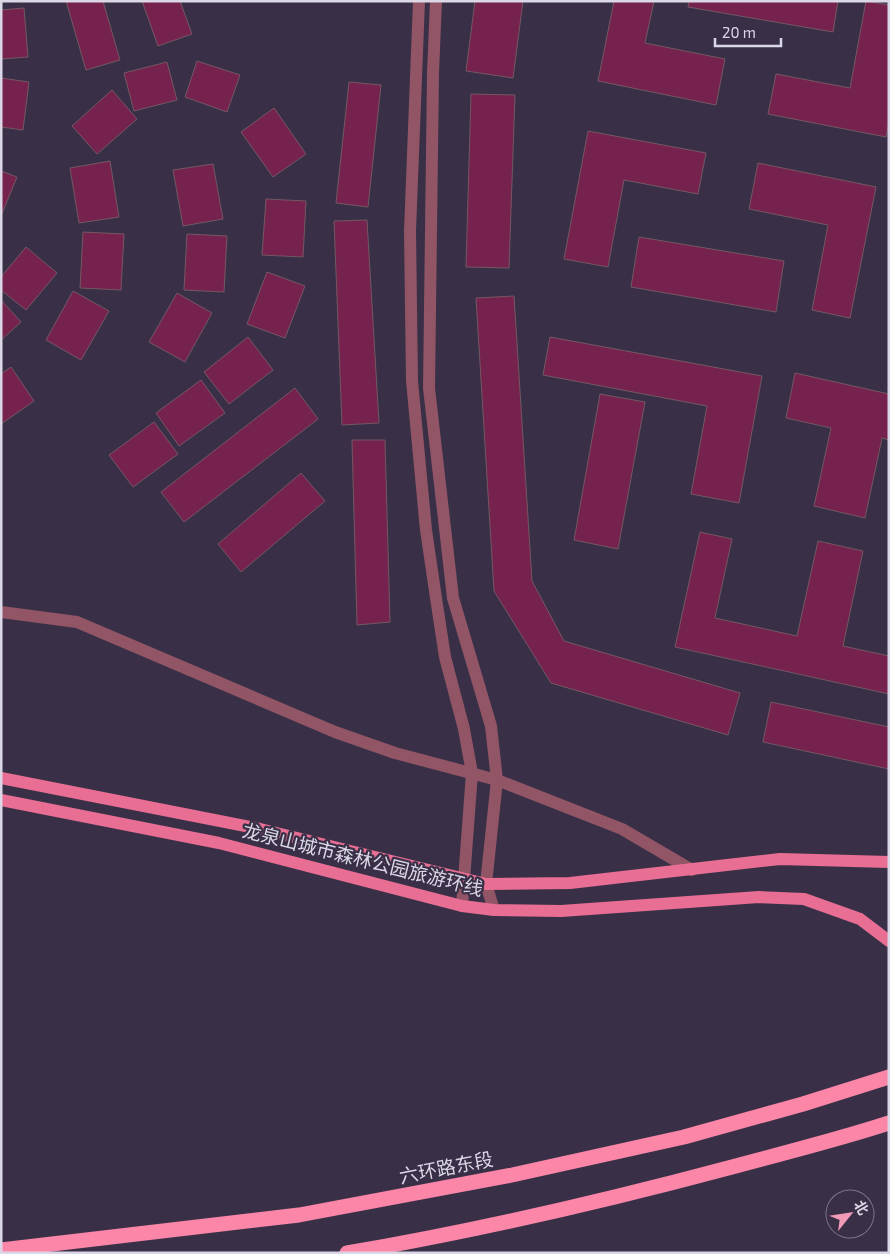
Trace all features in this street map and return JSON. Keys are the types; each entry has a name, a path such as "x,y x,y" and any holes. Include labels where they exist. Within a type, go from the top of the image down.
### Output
{"highway":[{"name":"六环路东段","path":"1,1250 309,1213 512,1175 684,1137 803,1104 889,1077"},
{"path":"347,1253 488,1226 600,1201 699,1176 886,1124"}],"main road":[{"name":"龙泉山城市森林公园旅游环线","path":"1,778 260,828 486,884 570,883 780,860 835,859 889,862"},
{"name":"龙泉山城市森林公园旅游环线","path":"1,800 219,843 462,906 494,910 561,911 759,897 804,899 860,920 889,941"}],"street":[{"path":"419,1 410,231 412,381 426,530 445,657 464,729 472,773 462,906"},
{"path":"436,1 433,73 429,388 453,598 491,726 497,780 486,884 494,910"},
{"path":"1,612 77,622 335,732 395,753 497,780 622,830 692,870"}],"building":[{"path":"66,1 103,1 120,60 86,70"},
{"path":"142,1 180,1 192,34 158,46"},
{"path":"475,1 523,1 513,78 466,71"},
{"path":"614,1 654,1 645,43 725,59 716,105 598,81"},
{"path":"689,1 838,1 833,32 688,7"},
{"path":"866,1 889,5 889,122 886,137 768,114 776,74 850,88"},
{"path":"24,8 28,57 1,59 1,10"},
{"path":"197,61 240,75 227,112 185,97"},
{"path":"167,62 177,100 134,111 124,73"},
{"path":"1,78 29,82 23,130 1,127"},
{"path":"349,82 381,85 368,207 336,203"},
{"path":"112,90 137,119 97,154 72,126"},
{"path":"471,94 515,95 509,268 466,267"},
{"path":"274,108 306,154 273,177 241,132"},
{"path":"588,131 706,153 698,194 624,180 608,267 564,259"},
{"path":"110,161 119,217 79,223 70,168"},
{"path":"758,163 876,187 850,318 812,310 828,225 749,209"},
{"path":"213,164 223,219 183,226 173,170"},
{"path":"1,171 17,177 1,216"},
{"path":"266,199 306,201 303,257 262,255"},
{"path":"367,220 379,423 342,425 334,221"},
{"path":"83,232 124,234 121,290 80,288"},
{"path":"187,234 227,236 224,292 184,290"},
{"path":"639,237 784,261 776,312 631,287"},
{"path":"26,247 57,273 26,310 1,290 1,277"},
{"path":"267,272 305,286 285,338 247,324"},
{"path":"73,291 109,311 81,360 46,340"},
{"path":"177,293 212,313 185,362 149,342"},
{"path":"514,296 532,581 564,641 740,693 728,735 551,683 494,591 476,298"},
{"path":"1,300 21,322 1,340"},
{"path":"248,337 273,370 229,404 204,372"},
{"path":"550,337 762,376 739,503 691,494 707,406 543,375"},
{"path":"11,367 34,401 1,424 1,374"},
{"path":"795,373 889,394 889,440 882,438 865,518 814,506 831,428 786,418"},
{"path":"201,380 225,413 179,446 156,413"},
{"path":"295,388 318,419 184,522 161,492"},
{"path":"600,394 645,402 618,549 574,540"},
{"path":"154,422 178,454 133,487 109,455"},
{"path":"352,440 385,440 390,622 357,625"},
{"path":"301,473 325,501 241,572 218,544"},
{"path":"700,532 732,539 715,618 797,636 818,541 863,551 843,646 889,656 889,694 675,647"},
{"path":"771,702 889,727 889,769 763,742"}]}
